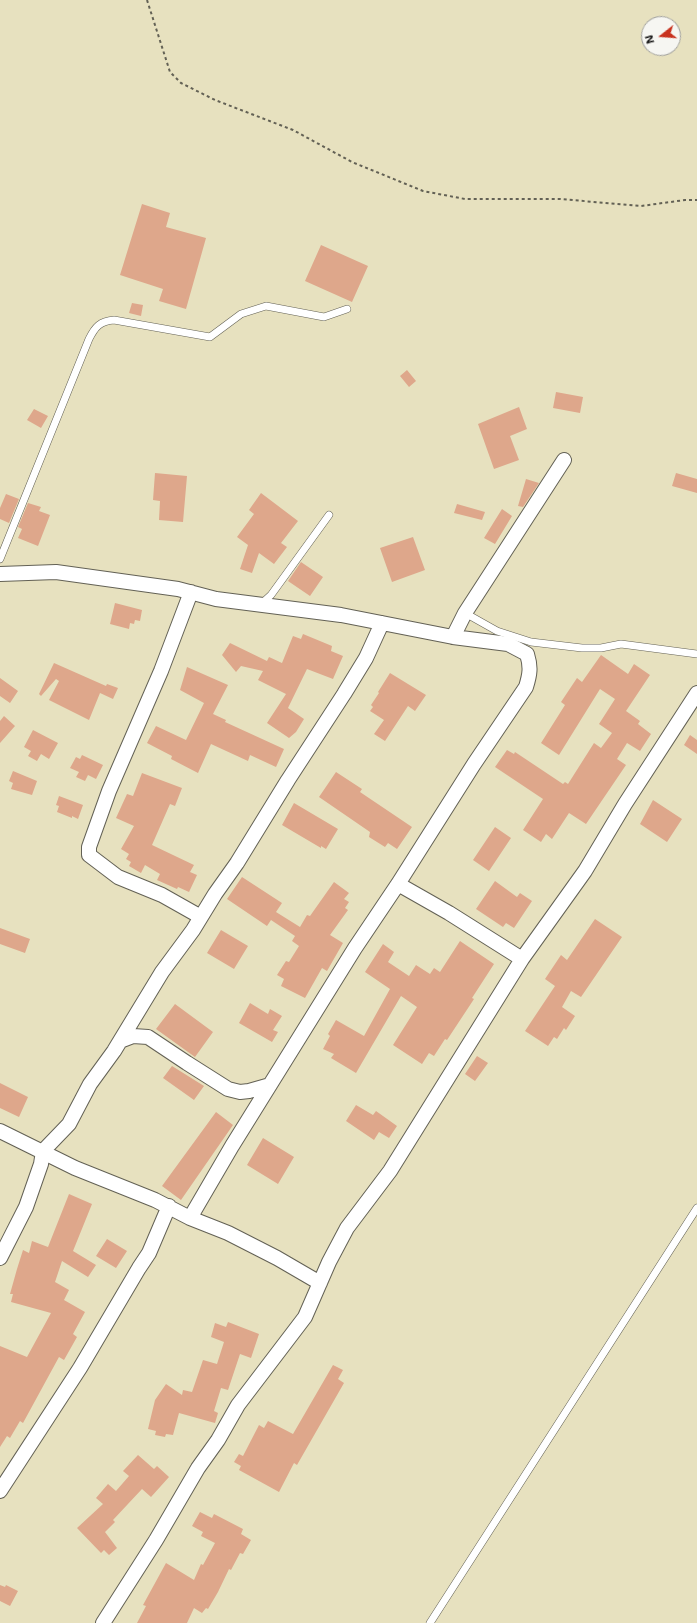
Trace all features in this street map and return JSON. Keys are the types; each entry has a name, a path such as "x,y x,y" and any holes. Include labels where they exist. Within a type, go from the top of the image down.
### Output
{"street":[{"path":"453,637 465,612 564,460"},
{"path":"0,574 56,572 191,592 216,599 341,615 453,637 508,644 527,654 531,673 526,687 474,764 398,884 355,948 190,1218"},
{"path":"191,592 161,671 109,791 89,847 89,855 118,878 162,895 201,917"},
{"path":"0,1258 26,1206 41,1164 43,1151 68,1124 90,1084 120,1041 162,972 201,917 344,694 366,658 382,623"},
{"path":"102,1623 156,1540 198,1468 218,1440 238,1405 305,1317 328,1262 347,1228 390,1171 492,1010 522,959 585,871 625,804 697,693"},
{"path":"398,884 449,913 522,959"},
{"path":"120,1041 133,1036 148,1037 228,1089 240,1092 270,1085"},
{"path":"0,1131 75,1168 169,1206 190,1218 228,1233 277,1258 320,1283"},
{"path":"0,1491 80,1368 149,1253 169,1206"}],"lane":[{"path":"0,559 90,339 95,328 101,322 114,320 210,338 241,314 266,306 324,317 347,309"},
{"path":"260,605 271,595 329,515"},
{"path":"465,612 496,631 531,642 582,648 601,648 621,644 697,654"},
{"path":"430,1623 697,1208"}],"path":[{"path":"147,0 170,72 181,83 215,100 293,130 352,162 423,191 465,199 560,199 641,206 685,200 697,200"}],"building":[{"path":"142,204 170,213 166,227 206,238 186,309 159,301 163,289 120,275"},
{"path":"321,245 368,266 352,302 305,281"},
{"path":"132,303 143,305 141,316 129,313"},
{"path":"407,370 416,381 409,387 400,376"},
{"path":"556,392 583,397 580,413 553,408"},
{"path":"519,407 527,429 510,436 519,460 494,469 478,424"},
{"path":"34,409 48,416 41,428 27,420"},
{"path":"155,473 187,476 183,522 159,520 160,501 153,500"},
{"path":"676,473 697,479 697,493 672,486"},
{"path":"526,479 539,483 523,507 518,506"},
{"path":"261,493 298,521 281,543 287,547 274,564 259,553 252,573 240,569 248,545 237,537 254,514 249,510"},
{"path":"6,494 19,499 9,523 0,519 0,508"},
{"path":"28,503 41,507 39,511 50,515 38,546 18,538 22,529 18,527"},
{"path":"457,504 485,512 482,520 454,513"},
{"path":"502,509 512,516 495,544 484,538"},
{"path":"413,537 425,570 392,582 380,548"},
{"path":"301,562 323,577 310,596 288,581"},
{"path":"115,603 142,610 140,621 135,620 134,624 130,623 129,629 110,624"},
{"path":"303,634 332,646 331,651 343,656 333,679 307,669 288,708 304,719 296,732 289,738 267,723 286,694 258,680 263,671 241,666 236,672 222,655 230,643 267,661 269,657 282,663 293,636 301,639"},
{"path":"601,655 628,674 634,664 650,675 626,711 640,721 638,724 651,734 640,751 627,743 617,759 626,765 586,824 569,813 552,839 546,834 541,842 523,830 543,799 495,767 507,750 514,754 515,752 563,784 565,782 568,784 594,743 601,748 612,733 599,724 615,699 600,689 559,755 541,743 565,705 561,702 577,678 582,682"},
{"path":"54,663 106,686 107,684 118,688 113,699 100,693 89,720 49,700 59,681 56,679 41,696 39,694"},
{"path":"187,667 228,685 213,714 226,720 225,722 284,749 276,767 250,755 248,761 211,744 198,773 171,759 172,756 147,743 156,726 186,740 204,703 180,690"},
{"path":"390,673 426,695 415,711 408,706 385,741 374,734 384,720 370,711 373,707 371,705"},
{"path":"0,678 18,691 10,703 0,696"},
{"path":"4,716 15,726 0,743 0,721"},
{"path":"33,730 58,743 49,759 41,754 37,761 28,756 31,751 24,747"},
{"path":"690,735 697,740 697,754 684,745"},
{"path":"82,755 103,765 96,779 88,775 85,781 76,777 79,772 70,768 76,757 80,759"},
{"path":"13,771 37,781 32,795 11,789 13,783 9,781"},
{"path":"336,772 362,789 360,792 412,827 397,849 388,843 385,847 369,837 370,832 319,797"},
{"path":"142,773 182,788 175,806 170,804 152,845 194,865 190,872 197,875 189,892 178,887 177,889 157,880 160,874 145,865 141,873 129,866 131,862 126,859 129,854 121,849 134,826 116,818 127,794 133,796"},
{"path":"59,796 83,805 78,819 57,812 59,806 56,805"},
{"path":"653,800 682,819 667,842 640,824"},
{"path":"294,803 338,829 326,849 321,846 321,848 282,825"},
{"path":"495,827 511,838 489,871 473,860"},
{"path":"242,877 282,903 276,912 300,927 307,915 310,916 334,882 349,893 344,899 349,902 345,908 348,910 330,935 343,943 327,971 322,968 305,998 281,986 284,979 277,975 286,961 289,962 299,946 292,941 295,936 271,920 267,926 227,899"},
{"path":"495,881 517,897 520,893 532,901 514,928 506,923 503,927 476,909"},
{"path":"595,919 622,937 581,997 571,991 562,1007 575,1016 566,1030 564,1028 557,1039 554,1037 548,1046 525,1031 555,986 545,979 561,955 567,960"},
{"path":"0,928 30,939 25,953 0,944"},
{"path":"221,930 248,946 234,969 207,953"},
{"path":"460,941 494,964 472,998 474,999 447,1040 445,1039 434,1056 429,1053 422,1064 393,1045 417,1007 401,996 356,1073 331,1058 334,1054 323,1049 330,1036 328,1034 336,1020 364,1036 390,989 365,972 383,944 394,952 388,962 409,976 416,965 430,974 434,968 440,972"},
{"path":"250,1003 268,1014 270,1009 282,1016 273,1030 278,1032 272,1042 239,1023"},
{"path":"175,1004 213,1032 195,1057 156,1029"},
{"path":"477,1056 488,1063 475,1081 465,1074"},
{"path":"172,1066 204,1086 194,1100 163,1078"},
{"path":"0,1083 28,1097 19,1117 0,1108"},
{"path":"356,1105 373,1115 376,1111 397,1126 389,1138 379,1132 374,1140 346,1121"},
{"path":"216,1112 233,1125 181,1200 162,1186"},
{"path":"263,1138 294,1157 278,1184 247,1165"},
{"path":"69,1194 92,1204 73,1251 96,1265 88,1277 62,1261 55,1282 69,1290 64,1300 85,1312 73,1334 77,1337 64,1360 59,1357 23,1423 20,1421 10,1438 7,1436 0,1447 0,1346 27,1357 51,1313 11,1302 13,1294 10,1294 23,1250 29,1253 32,1241 48,1247"},
{"path":"107,1239 127,1251 116,1268 96,1256"},
{"path":"228,1322 259,1334 251,1358 240,1354 228,1390 221,1388 214,1411 218,1413 215,1423 179,1413 173,1435 166,1434 165,1437 155,1435 156,1431 148,1429 155,1400 166,1384 182,1395 183,1390 192,1392 203,1360 217,1364 224,1342 211,1337 215,1323 226,1327"},
{"path":"333,1365 343,1370 338,1379 344,1383 297,1465 294,1463 279,1492 239,1470 241,1466 234,1462 239,1454 243,1456 259,1425 264,1428 268,1421 293,1434"},
{"path":"138,1455 154,1469 157,1466 169,1477 151,1497 142,1489 113,1520 115,1522 105,1532 117,1548 109,1555 104,1550 101,1553 77,1528 103,1504 96,1498 108,1484 116,1491 129,1476 123,1471"},
{"path":"200,1512 212,1518 214,1514 243,1529 241,1534 251,1540 243,1554 240,1553 231,1570 229,1569 208,1609 206,1608 202,1613 194,1608 187,1623 137,1623 146,1606 143,1605 166,1563 194,1580 201,1564 203,1565 215,1543 201,1536 203,1532 192,1526"},
{"path":"0,1585 5,1587 6,1585 18,1591 10,1606 0,1601"}]}
